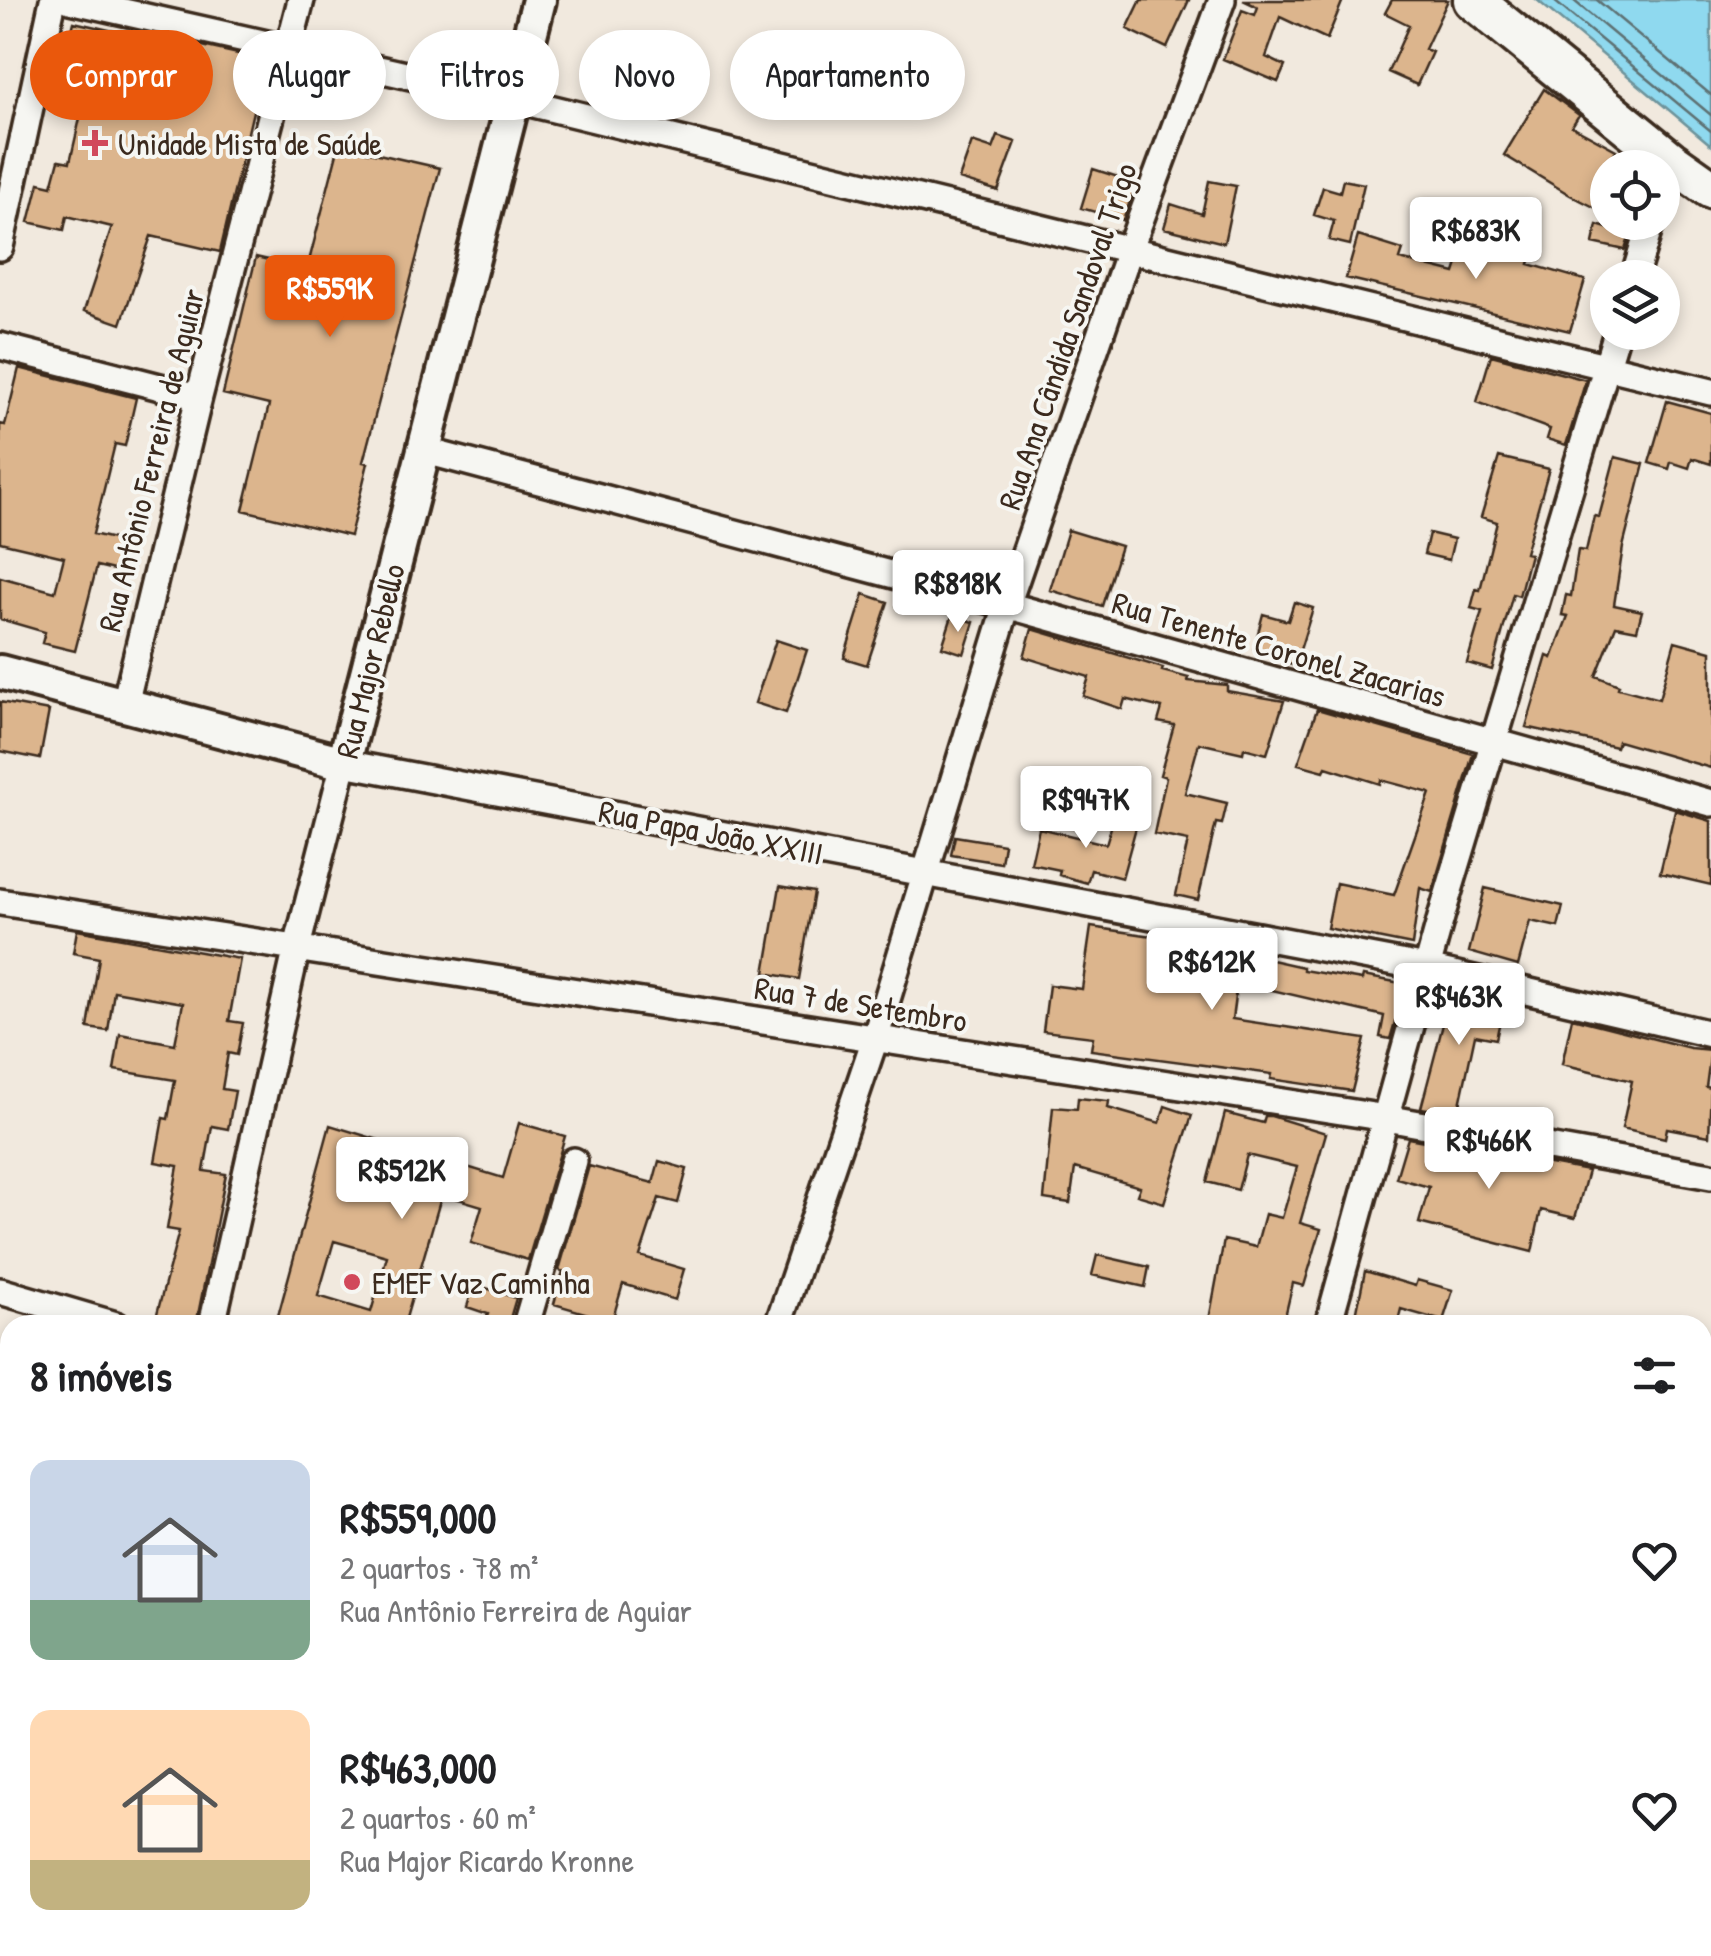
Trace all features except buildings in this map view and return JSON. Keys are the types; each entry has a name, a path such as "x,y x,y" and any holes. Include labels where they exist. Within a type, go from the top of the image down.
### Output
{"main road":[{"path":"1473,0 1640,150"},
{"path":"1680,178 1711,189"}],"street":[{"path":"0,248 53,0"},
{"path":"70,0 233,37"},
{"name":"Rua Antônio Ferreira de Aguiar","path":"293,30 301,0"},
{"name":"Rua Major Rebello","path":"531,30 539,0"},
{"name":"Rua Ana Cândida Sandoval Trigo","path":"781,1315 875,1039 1007,606 1130,248 1222,0"},
{"path":"559,110 1711,392"},
{"name":"Rua Antônio Ferreira de Aguiar","path":"125,704 270,120"},
{"name":"Rua Major Rebello","path":"214,1315 298,947 508,120"},
{"path":"0,346 200,397"},
{"path":"1331,1315 1427,968 1611,350"},
{"name":"Rua Tenente Coronel Zacarias","path":"422,450 1007,606 1711,803"},
{"name":"Rua Papa João XXIII","path":"0,672 344,763 1427,968 1711,1034"},
{"name":"Rua 7 de Setembro","path":"0,902 1386,1118 1711,1176"},
{"path":"529,1315 574,1161"},
{"path":"0,1290 83,1315"}],"water":[{"path":"1537,0 1711,0 1711,145"}],"place":[{"name":"Unidade Mista de Saúde","path":"95,143"},
{"name":"EMEF Vaz Caminha","path":"352,1282"}]}
